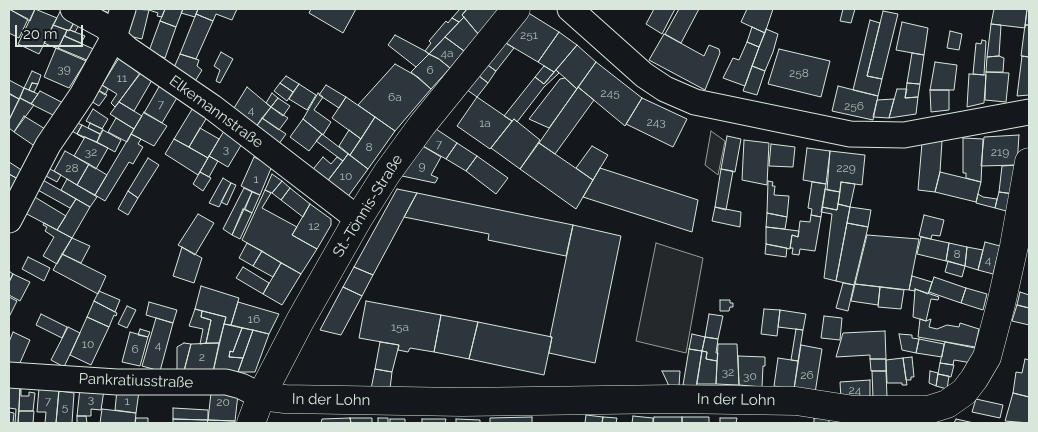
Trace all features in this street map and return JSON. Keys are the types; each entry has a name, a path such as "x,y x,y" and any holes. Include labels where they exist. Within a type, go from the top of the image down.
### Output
{"main road":[{"name":"St.-Tönnis-Straße","path":"251,423 261,396 300,321 358,219 387,173 422,125 516,9"},
{"name":"In der Lohn","path":"261,396 284,399 462,402 673,399 796,401 854,410 926,417 964,392 974,380 987,357 1002,304 1029,162"}],"street":[{"name":"Elkemannstraße","path":"73,9 106,27 127,49 212,107 358,219"},
{"path":"9,220 48,145 82,95 114,37 123,9"},
{"path":"570,9 644,75 665,89 694,102 850,134 904,135 1029,112"},
{"name":"Pankratiusstraße","path":"9,375 117,382 226,382 261,396"}],"shaded area":[{"path":"711,131 725,141 718,175 705,165"},
{"path":"656,243 703,258 686,353 636,341"}],"building":[{"path":"9,9 35,9 30,21"},
{"path":"9,9 28,19 19,38 9,33"},
{"path":"35,9 57,18 39,54 18,44"},
{"path":"99,9 111,9 109,13"},
{"path":"130,9 149,10 142,39 124,35"},
{"path":"146,9 165,9 162,17 157,16 158,13"},
{"path":"165,9 183,9 176,27 160,21"},
{"path":"183,9 198,9 195,17 181,13"},
{"path":"198,9 237,9 232,20 216,14 213,21 196,14"},
{"path":"311,9 356,9 343,33 309,13"},
{"path":"460,9 467,9 462,15 464,17 459,22 452,18"},
{"path":"467,9 501,9 479,35 462,15"},
{"path":"522,9 559,32 538,62 499,39"},
{"path":"654,9 675,9 662,34 646,24"},
{"path":"679,9 699,9 681,43 665,34"},
{"path":"747,9 773,9 765,33 741,22"},
{"path":"843,9 855,9 851,23 840,21"},
{"path":"994,9 1027,9 1025,28 991,24"},
{"path":"1027,9 1029,9 1029,25 1025,25"},
{"path":"61,10 77,17 69,31 53,25"},
{"path":"883,11 898,14 882,79 867,76"},
{"path":"196,14 213,21 196,59 180,54"},
{"path":"464,17 479,35 464,51 445,37"},
{"path":"452,18 459,22 429,54 425,51 431,43 429,41 446,21 448,23"},
{"path":"76,19 81,22 75,32 70,30"},
{"path":"870,20 880,23 867,76 882,79 878,96 853,90"},
{"path":"160,21 176,27 165,58 149,51"},
{"path":"902,22 928,28 924,55 896,50"},
{"path":"991,24 1001,25 999,56 987,57"},
{"path":"53,25 67,30 58,49 44,43"},
{"path":"1025,25 1029,25 1029,57 1021,56"},
{"path":"752,27 765,33 759,47 747,42"},
{"path":"766,29 778,34 765,71 752,66"},
{"path":"67,30 85,36 81,43 65,36"},
{"path":"950,31 962,34 959,50 947,48"},
{"path":"559,32 577,45 554,72 538,62"},
{"path":"664,34 704,56 709,45 719,49 720,53 705,90 649,60"},
{"path":"395,35 429,54 416,67 388,45"},
{"path":"64,36 98,51 94,63 58,48"},
{"path":"445,37 464,51 450,68 429,54"},
{"path":"499,39 514,48 496,71 482,61"},
{"path":"982,40 986,41 984,75 973,74 976,43 981,44"},
{"path":"747,42 759,47 745,86 723,78 733,58 739,60"},
{"path":"577,45 596,62 577,89 556,70"},
{"path":"56,48 86,61 69,88 44,77"},
{"path":"779,49 830,61 821,97 768,84"},
{"path":"221,52 233,59 220,83 216,81 220,70 214,66"},
{"path":"912,53 924,55 920,84 907,83"},
{"path":"180,54 199,60 197,66 202,70 194,83 172,72"},
{"path":"429,54 450,68 431,89 411,72"},
{"path":"999,56 1004,58 1003,72 986,72 987,57"},
{"path":"1022,56 1029,57 1029,95 1017,96"},
{"path":"119,58 140,74 115,107 111,103 117,94 102,85"},
{"path":"482,61 496,71 488,83 474,72"},
{"path":"596,62 642,98 625,126 578,87"},
{"path":"935,62 957,65 954,90 930,90"},
{"path":"395,64 418,77 431,89 395,131 358,105"},
{"path":"544,66 554,72 544,84 535,77"},
{"path":"752,66 765,71 757,95 743,91"},
{"path":"556,70 559,73 544,87 517,122 504,116 535,77 544,84"},
{"path":"32,71 41,75 38,84 32,83 29,90 24,88"},
{"path":"474,72 488,83 477,97 463,87"},
{"path":"986,72 1009,73 1006,102 985,100"},
{"path":"140,73 152,80 134,111 119,102"},
{"path":"969,74 986,75 984,103 967,107"},
{"path":"286,76 299,84 293,92 280,83"},
{"path":"98,78 104,82 102,85 108,89 105,95 93,87"},
{"path":"565,78 577,89 549,128 529,119 560,79"},
{"path":"9,80 24,88 19,99 9,93"},
{"path":"32,83 38,84 34,92 29,90"},
{"path":"280,83 293,92 287,101 274,91"},
{"path":"907,83 920,84 918,97 905,98"},
{"path":"299,84 316,95 307,110 289,99"},
{"path":"160,85 178,96 162,123 144,113"},
{"path":"326,85 346,97 339,108 319,95"},
{"path":"838,86 878,96 873,120 832,111"},
{"path":"93,87 107,95 99,106 86,98"},
{"path":"247,87 271,107 253,131 231,113"},
{"path":"578,87 594,100 555,154 539,143"},
{"path":"24,88 38,94 31,104 20,98"},
{"path":"897,89 907,89 905,98 918,97 916,114 889,118"},
{"path":"930,90 949,90 949,110 931,112"},
{"path":"40,91 69,106 61,119 31,104"},
{"path":"272,93 278,98 271,107 266,103"},
{"path":"318,93 323,97 314,110 331,122 323,135 303,119"},
{"path":"9,94 19,99 9,120"},
{"path":"346,97 375,117 361,139 332,118"},
{"path":"477,97 512,121 490,149 457,126"},
{"path":"20,98 34,105 14,132 9,128 9,120"},
{"path":"278,98 290,106 283,116 271,107"},
{"path":"642,98 687,119 673,147 626,124"},
{"path":"894,99 889,118 873,117 877,100"},
{"path":"119,102 142,116 134,129 110,114"},
{"path":"194,106 209,114 189,147 174,139"},
{"path":"271,107 288,118 279,130 262,118"},
{"path":"93,109 108,119 102,129 86,121"},
{"path":"144,112 167,126 154,146 131,134"},
{"path":"24,116 50,132 39,149 14,132"},
{"path":"375,117 395,131 368,169 350,155"},
{"path":"116,118 134,129 127,142 108,132"},
{"path":"262,118 286,134 276,148 253,131"},
{"path":"303,119 322,134 309,151 290,137"},
{"path":"514,119 540,140 520,169 491,148"},
{"path":"75,122 82,125 77,134 70,130"},
{"path":"90,123 103,129 100,134 88,128"},
{"path":"82,125 100,134 97,142 77,134"},
{"path":"433,127 457,143 446,159 421,145"},
{"path":"200,128 219,139 208,158 189,147"},
{"path":"103,130 121,140 115,152 97,142"},
{"path":"349,130 361,139 350,155 339,146"},
{"path":"224,131 243,142 228,167 209,156"},
{"path":"131,134 141,139 138,144 143,147 133,164 129,162 105,201 95,195"},
{"path":"322,134 348,154 343,161 316,141"},
{"path":"1019,135 1017,165 981,166 984,137"},
{"path":"727,136 741,139 735,172 721,169"},
{"path":"85,137 108,148 96,169 74,156"},
{"path":"963,138 983,139 981,182 966,178 966,173 963,173"},
{"path":"174,139 208,158 198,175 165,154"},
{"path":"744,140 769,143 767,185 742,180"},
{"path":"942,141 940,172 935,192 918,190 922,143"},
{"path":"457,143 477,156 466,171 446,159"},
{"path":"539,143 593,180 576,209 520,169"},
{"path":"771,144 795,147 793,167 769,166"},
{"path":"421,145 441,157 431,175 438,178 435,183 402,176"},
{"path":"592,146 608,155 593,180 576,168"},
{"path":"807,148 830,151 826,184 803,180"},
{"path":"65,151 89,164 77,185 54,171"},
{"path":"830,151 865,155 862,185 841,182 840,192 827,190"},
{"path":"348,154 368,169 344,202 324,186"},
{"path":"209,156 218,161 209,177 200,172"},
{"path":"477,156 508,178 496,194 466,171"},
{"path":"254,157 272,166 260,195 241,186"},
{"path":"323,157 331,164 337,157 343,161 325,184 310,173"},
{"path":"148,158 159,165 138,198 128,191"},
{"path":"9,162 23,171 18,179 9,174"},
{"path":"89,164 107,175 95,195 77,185"},
{"path":"1017,165 1014,194 999,192 1002,166"},
{"path":"600,168 698,200 692,232 583,197"},
{"path":"50,169 61,175 57,182 46,176"},
{"path":"721,169 733,171 726,210 715,207"},
{"path":"200,172 211,178 203,191 193,184"},
{"path":"940,172 981,182 976,202 935,192"},
{"path":"9,174 18,179 9,195"},
{"path":"272,174 282,181 272,193 265,190"},
{"path":"223,178 231,183 219,207 209,203"},
{"path":"41,179 76,199 70,208 36,189"},
{"path":"67,179 97,197 90,207 61,190"},
{"path":"282,181 290,188 281,200 272,193"},
{"path":"768,181 773,182 772,186 775,186 774,195 789,196 787,217 767,213"},
{"path":"812,182 826,184 821,217 811,215 812,209 808,208"},
{"path":"841,182 855,184 850,207 838,204"},
{"path":"231,183 236,185 227,205 221,202"},
{"path":"244,188 252,192 232,235 223,229"},
{"path":"290,188 310,204 303,217 281,200"},
{"path":"397,189 417,193 373,275 354,267"},
{"path":"825,189 840,192 837,210 822,207"},
{"path":"265,190 271,193 262,208 297,227 292,235 317,249 301,274 242,240"},
{"path":"128,191 138,198 128,215 118,209"},
{"path":"252,192 260,195 252,213 245,209"},
{"path":"999,192 1014,194 1010,212 995,208"},
{"path":"417,193 573,225 566,256 488,240 489,234 404,217"},
{"path":"978,194 983,197 997,199 995,208 976,203"},
{"path":"33,196 66,216 57,230 25,213"},
{"path":"76,199 90,207 72,238 57,230"},
{"path":"310,204 331,219 331,225 317,249 292,235"},
{"path":"838,204 850,207 836,281 824,278 832,214 821,212 822,207 837,210"},
{"path":"715,207 741,212 740,227 712,221"},
{"path":"850,207 871,210 868,227 847,223"},
{"path":"243,209 252,213 240,239 232,235"},
{"path":"767,213 787,217 785,229 766,227"},
{"path":"198,214 214,223 195,255 178,245"},
{"path":"811,215 821,217 815,251 800,249 799,255 792,254 793,248 790,248 792,235 798,237 800,221 810,222"},
{"path":"924,215 944,220 940,236 932,235 931,239 919,236"},
{"path":"44,223 72,238 57,264 43,256 54,237 45,231 47,227 43,225"},
{"path":"847,223 868,227 854,285 836,281"},
{"path":"573,225 621,236 595,363 549,353 552,337 550,337"},
{"path":"766,227 799,231 798,237 792,235 790,249 766,244"},
{"path":"867,235 919,239 909,290 855,284"},
{"path":"921,237 949,243 946,261 917,254"},
{"path":"72,238 90,246 81,263 62,254"},
{"path":"985,242 1000,246 993,274 978,270"},
{"path":"247,243 262,251 253,266 239,258"},
{"path":"949,243 967,247 965,266 946,261"},
{"path":"766,244 787,248 786,257 765,254"},
{"path":"182,247 202,258 194,283 173,276"},
{"path":"967,247 983,250 978,270 965,266"},
{"path":"262,251 281,263 273,277 253,266"},
{"path":"62,254 106,276 98,294 53,270"},
{"path":"28,257 50,268 44,281 22,269"},
{"path":"948,261 965,266 962,277 945,272"},
{"path":"281,263 301,274 282,305 263,294"},
{"path":"243,267 269,283 263,294 236,278"},
{"path":"354,267 373,275 362,296 343,287"},
{"path":"9,271 13,274 9,282"},
{"path":"13,274 30,282 20,301 9,295 9,282"},
{"path":"912,276 932,282 928,294 915,289 915,291 909,290"},
{"path":"934,277 966,288 961,303 929,292"},
{"path":"843,283 854,285 848,311 836,308"},
{"path":"855,284 880,287 878,305 851,301"},
{"path":"201,286 239,298 231,325 224,324 226,317 195,309"},
{"path":"343,287 362,296 341,335 320,330"},
{"path":"880,287 904,290 901,309 878,307"},
{"path":"966,288 987,294 983,310 961,303"},
{"path":"915,289 939,297 938,300 931,299 926,321 913,317"},
{"path":"99,291 120,300 115,312 94,301"},
{"path":"1020,292 1029,295 1029,308 1017,305"},
{"path":"9,297 17,301 9,317"},
{"path":"720,300 730,300 730,303 733,303 733,307 730,307 729,311 720,311"},
{"path":"94,301 117,313 116,316 114,315 109,327 87,317"},
{"path":"366,301 441,315 434,352 410,348 408,352 398,350 399,345 359,338"},
{"path":"149,302 177,310 173,323 146,315"},
{"path":"238,302 279,314 269,334 231,325"},
{"path":"1017,305 1029,308 1029,325 1012,321"},
{"path":"127,306 136,310 127,328 118,324"},
{"path":"195,309 202,311 201,317 211,320 206,343 200,344 203,329 189,326"},
{"path":"764,309 780,310 777,336 761,334"},
{"path":"780,310 806,314 803,330 778,327"},
{"path":"202,311 226,317 219,343 206,343 211,320 201,317"},
{"path":"41,314 67,327 62,338 36,325"},
{"path":"709,314 723,316 718,339 705,337"},
{"path":"441,315 478,322 469,359 434,352"},
{"path":"824,316 842,318 840,340 821,338"},
{"path":"87,317 109,327 91,365 70,355"},
{"path":"156,318 173,323 160,371 142,366"},
{"path":"920,319 926,321 931,319 929,327 937,329 947,325 959,327 960,323 979,329 975,347 918,337"},
{"path":"478,322 552,337 544,375 469,359"},
{"path":"224,324 242,328 233,352 230,351 229,357 243,358 238,372 213,372"},
{"path":"68,327 80,333 64,367 51,360"},
{"path":"242,328 253,330 243,358 229,357 230,351 233,352"},
{"path":"140,329 150,332 148,337 138,335"},
{"path":"796,329 803,330 798,361 791,360"},
{"path":"253,330 269,334 255,372 238,372"},
{"path":"885,331 886,359 870,359 870,355 836,357 843,333"},
{"path":"13,332 30,340 19,365 9,364 9,342"},
{"path":"130,332 148,337 140,366 122,362"},
{"path":"692,334 705,337 702,351 689,349"},
{"path":"899,334 912,335 912,338 919,339 916,353 902,350"},
{"path":"705,337 718,339 717,361 706,359 707,352 702,351"},
{"path":"919,339 944,344 942,357 916,353"},
{"path":"380,342 399,345 392,372 375,369"},
{"path":"945,342 975,348 972,363 954,360 953,365 940,363"},
{"path":"184,343 191,344 184,371 177,371 177,347"},
{"path":"219,343 213,372 184,371 191,344"},
{"path":"718,344 737,344 739,385 716,384"},
{"path":"801,345 822,349 815,393 794,389"},
{"path":"689,349 702,351 696,387 683,385"},
{"path":"702,351 707,352 706,359 717,361 716,384 697,384"},
{"path":"738,356 765,357 762,387 739,385"},
{"path":"912,357 914,377 911,377 911,380 906,380 903,358"},
{"path":"778,358 798,361 794,389 774,386"},
{"path":"903,358 907,385 887,383 886,360"},
{"path":"870,359 886,359 886,371 871,371"},
{"path":"1025,359 1029,360 1029,397 1013,393 1016,372 1022,373"},
{"path":"940,363 954,365 951,377 938,374"},
{"path":"375,369 392,372 390,389 371,389"},
{"path":"662,371 680,371 679,386 669,386"},
{"path":"872,371 886,371 887,397 873,398"},
{"path":"930,371 938,373 936,386 929,383"},
{"path":"938,374 949,376 947,389 936,386"},
{"path":"870,380 870,398 841,399 840,382"},
{"path":"9,387 20,388 18,423 15,423 16,409 9,408"},
{"path":"20,388 21,396 29,396 29,392 35,393 33,411 19,411"},
{"path":"39,388 59,388 56,423 45,423 46,412 37,412"},
{"path":"80,388 104,390 101,410 91,409 91,416 77,416"},
{"path":"117,390 139,391 136,413 115,410"},
{"path":"59,391 74,393 72,423 56,423"},
{"path":"211,393 238,394 235,421 208,420"},
{"path":"1013,393 1029,397 1029,423 1005,421"},
{"path":"976,399 1003,405 1000,418 972,412"},
{"path":"173,408 208,410 208,420 173,419"},
{"path":"102,409 136,413 135,423 100,423"},
{"path":"19,411 34,411 33,423 18,423"},
{"path":"9,412 14,413 13,423 9,423"},
{"path":"586,415 603,417 602,423 585,423"},
{"path":"77,416 86,416 87,423 77,423"},
{"path":"633,416 653,418 653,423 632,423"},
{"path":"532,417 532,423 490,423 490,418"},
{"path":"603,417 617,418 616,423 602,423"},
{"path":"654,417 682,417 682,423 653,423"},
{"path":"682,417 709,417 709,423 682,423"},
{"path":"136,418 148,418 148,423 135,423"},
{"path":"350,418 372,418 372,423 351,423"},
{"path":"350,418 351,423 321,423 322,419"},
{"path":"378,418 388,418 388,423 378,423"},
{"path":"720,418 737,418 736,423 720,423"},
{"path":"814,418 829,418 829,423 814,423"},
{"path":"173,419 208,420 207,423 173,423"},
{"path":"390,419 405,419 405,423 390,423"},
{"path":"422,419 446,419 445,423 422,423"},
{"path":"456,419 480,420 480,423 456,423"},
{"path":"956,419 974,423 954,423"},
{"path":"208,420 235,421 235,423 207,423"}]}
